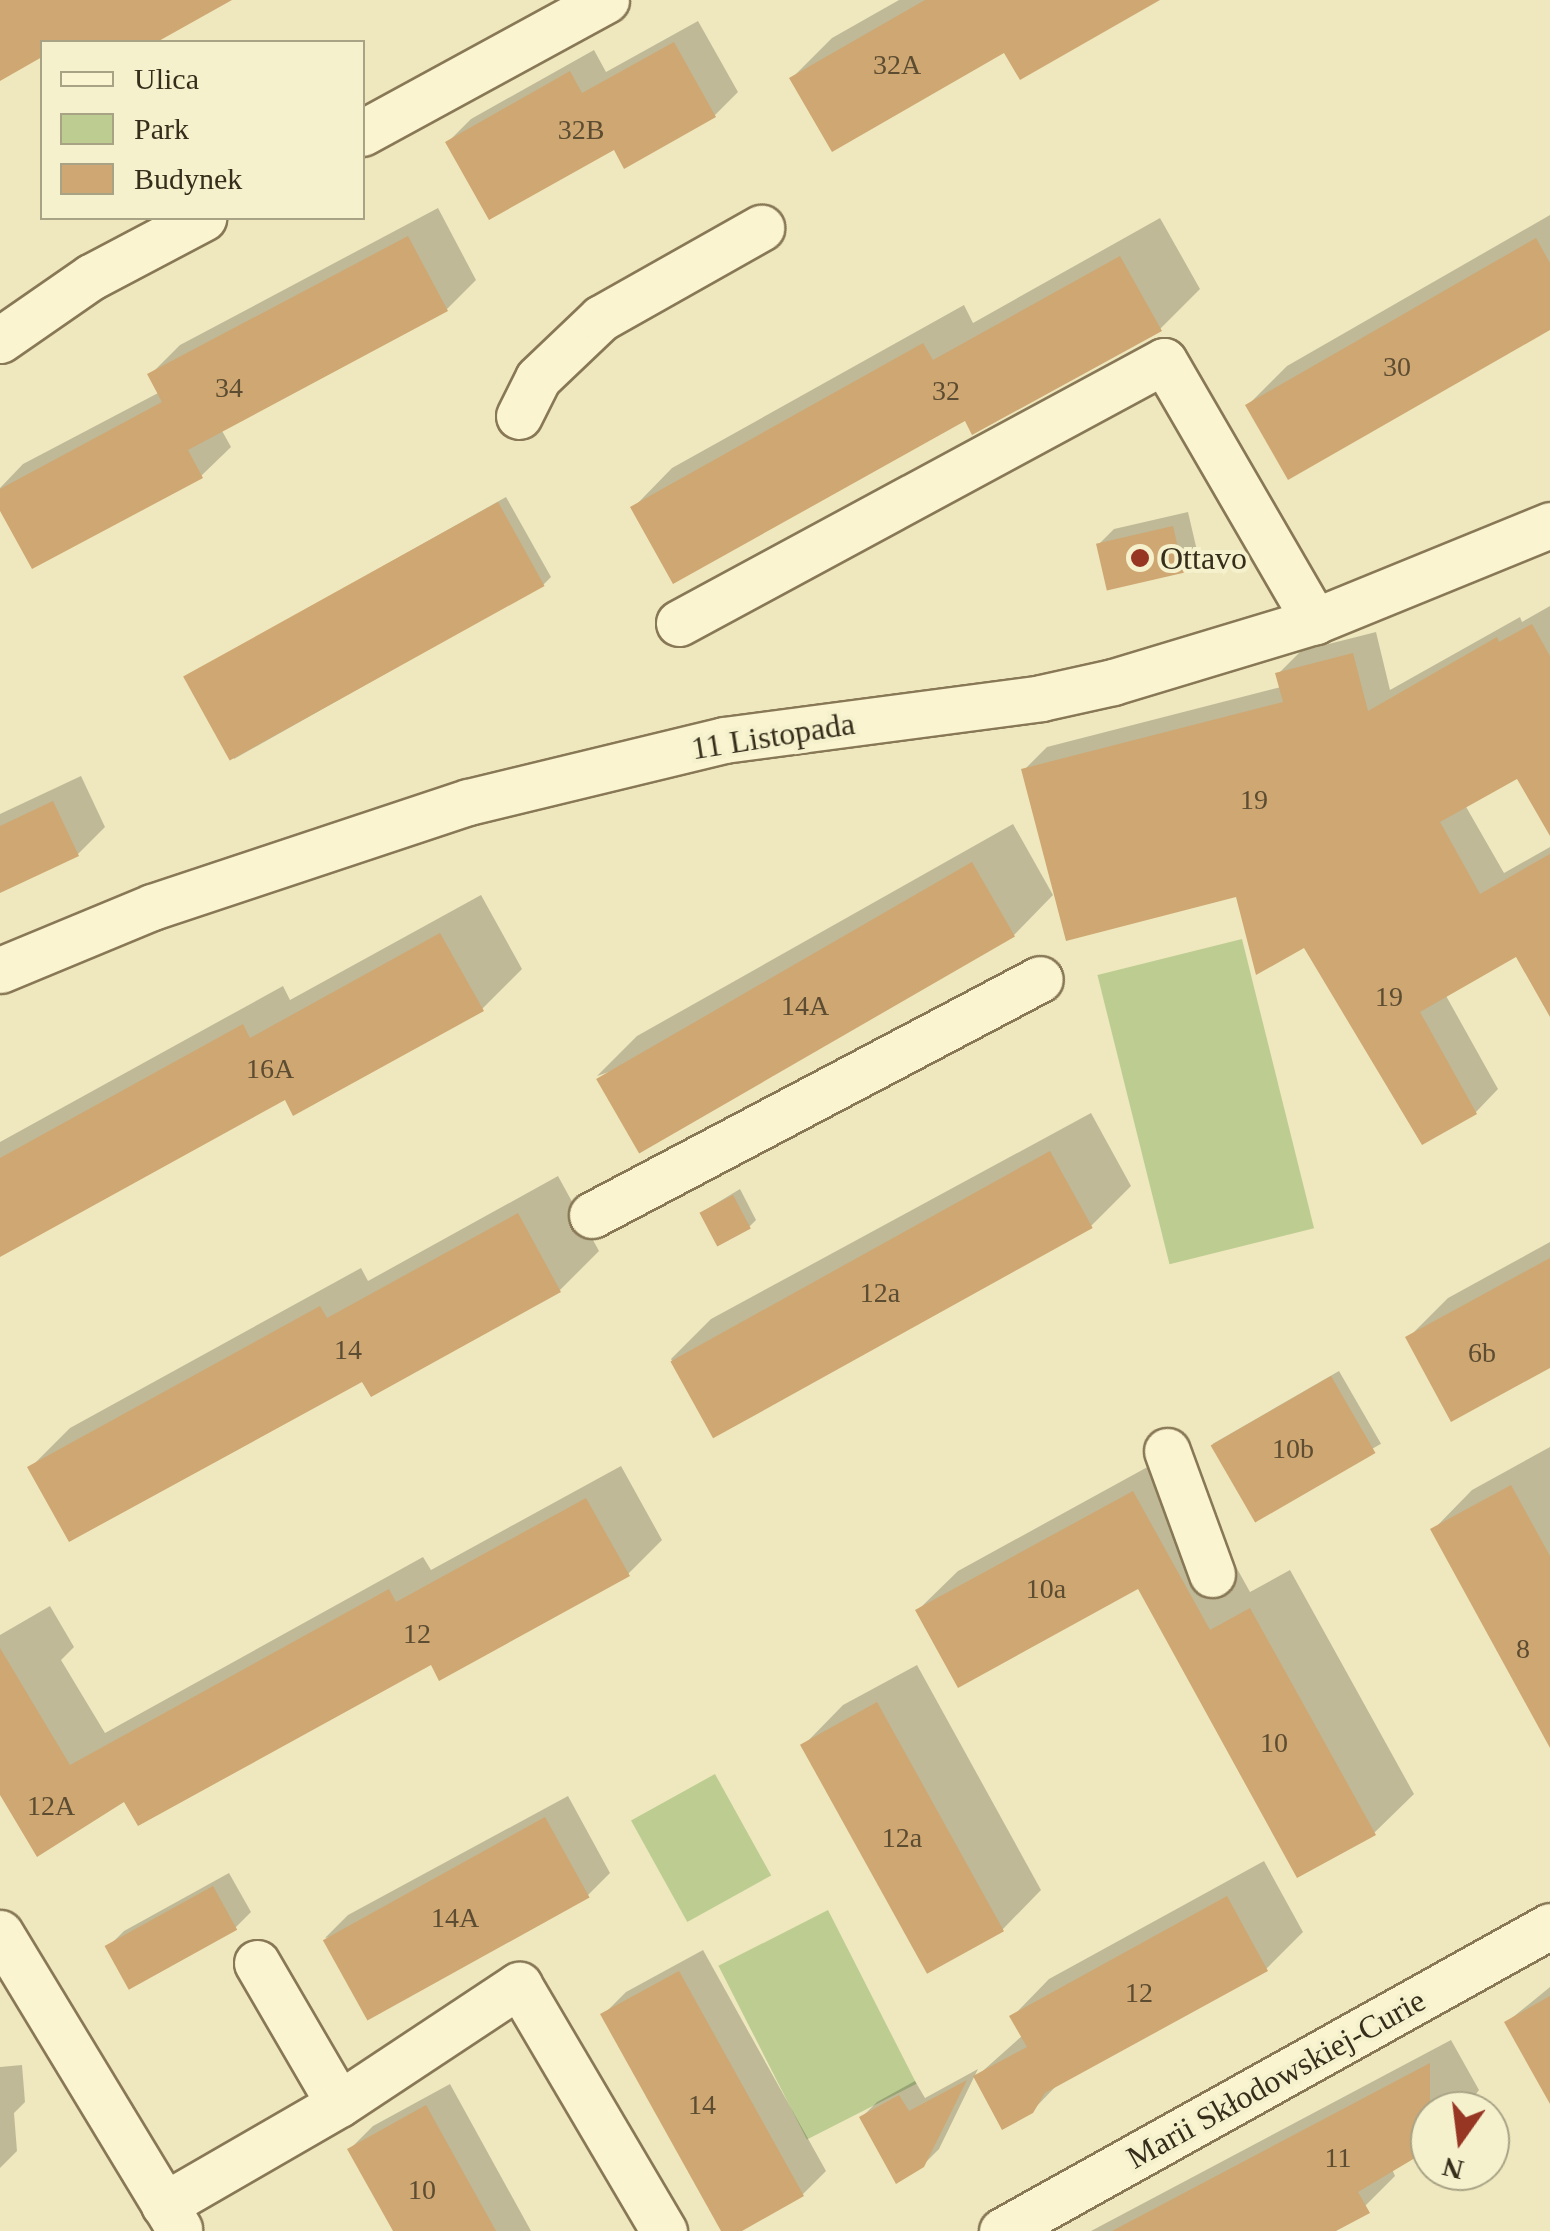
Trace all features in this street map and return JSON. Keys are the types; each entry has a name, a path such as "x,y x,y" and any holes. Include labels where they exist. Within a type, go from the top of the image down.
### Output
{"street":[{"path":"365,131 606,0"},
{"path":"0,340 92,277 199,220"},
{"path":"519,416 538,378 601,318 762,228"},
{"path":"679,623 1164,361 1315,621"},
{"name":"11 Listopada","path":"0,970 152,907 468,802 724,740 1041,698 1175,665 1315,621 1550,524"},
{"path":"592,1215 1040,979"},
{"path":"1166,1451 1212,1574"},
{"name":"Marii Skłodowskiej-Curie","path":"1002,2231 1550,1926"},
{"path":"0,1933 172,2218 519,1984 664,2231"},
{"path":"257,1962 339,2104"}],"green space":[{"path":"1242,939 1314,1228 1170,1264 1097,975"},
{"path":"715,1774 771,1875 687,1922 631,1821"},
{"path":"828,1910 917,2084 807,2140 718,1966"}],"building":[{"path":"0,0 232,0 161,40 40,40 40,58 0,81"},
{"path":"925,0 1160,0 1020,80 1004,53 832,152 789,78"},
{"path":"674,42 716,117 624,169 614,150 489,220 445,142 570,71 582,93"},
{"path":"408,236 448,311 188,450 203,478 32,569 0,511 0,489 162,402 147,374"},
{"path":"1536,238 1550,263 1550,330 1288,480 1245,405"},
{"path":"1120,256 1162,331 972,435 965,421 673,584 630,507 923,343 933,360"},
{"path":"498,502 545,586 230,760 183,677"},
{"name":"Ottavo","path":"1173,526 1184,573 1107,591 1096,544"},
{"path":"1532,624 1550,656 1550,836 1517,779 1440,822 1480,894 1550,854 1550,1017 1516,957 1420,1012 1477,1114 1422,1145 1304,948 1256,975 1236,897 1066,941 1021,769 1283,702 1275,673 1353,653 1368,711 1497,637 1499,642"},
{"path":"53,801 79,856 0,893 0,826"},
{"path":"972,862 1015,936 639,1153 596,1079"},
{"path":"440,933 484,1011 293,1116 285,1100 0,1257 0,1158 243,1024 250,1038"},
{"path":"1050,1151 1093,1228 713,1438 670,1361"},
{"path":"733,1195 751,1229 717,1246 699,1213"},
{"path":"518,1213 561,1292 371,1397 362,1382 69,1542 27,1467 320,1306 327,1318"},
{"path":"1550,1258 1550,1368 1451,1422 1405,1337"},
{"path":"1331,1376 1376,1453 1255,1523 1211,1446"},
{"path":"1511,1485 1550,1556 1550,1748 1430,1529"},
{"path":"1133,1491 1210,1630 1250,1608 1376,1835 1297,1878 1138,1589 958,1688 915,1610"},
{"path":"586,1498 630,1576 439,1681 431,1665 138,1826 124,1802 37,1857 0,1795 0,1648 70,1765 389,1589 396,1602"},
{"path":"877,1702 1004,1931 927,1974 800,1745"},
{"path":"545,1817 590,1897 367,2021 323,1940"},
{"path":"213,1886 237,1930 129,1990 105,1946"},
{"path":"1227,1896 1268,1971 1045,2093 1033,2113 1002,2130 973,2076 1027,2047 1009,2016"},
{"path":"679,1971 804,2196 742,2231 721,2231 600,2014"},
{"path":"1550,1996 1550,2104 1504,2022"},
{"path":"1430,2063 1430,2091 1410,2091 1410,2161 1358,2192 1370,2213 1336,2231 1112,2231"},
{"path":"967,2080 924,2167 896,2184 859,2117 899,2095 909,2111"},
{"path":"426,2105 496,2231 393,2231 347,2149"}],"place":[{"name":"Ottavo","path":"1140,558"}]}
